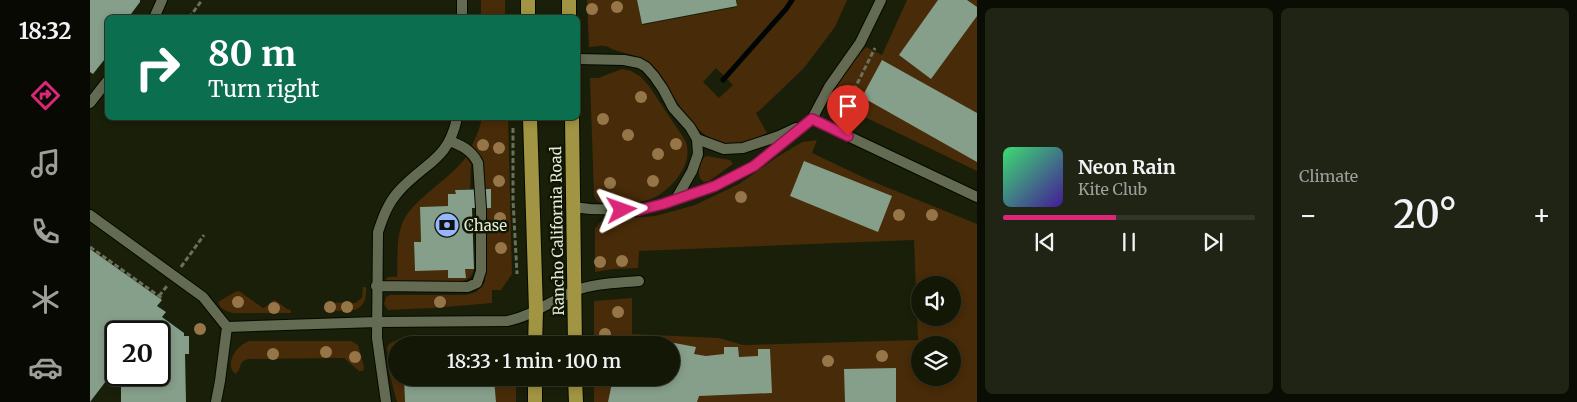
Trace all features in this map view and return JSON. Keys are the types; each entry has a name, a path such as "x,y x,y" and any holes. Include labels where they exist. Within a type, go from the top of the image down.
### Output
{"main road":[{"path":"528,0 528,15"},
{"path":"569,0 569,15"},
{"name":"Rancho California Road","path":"530,120 535,336"},
{"name":"Rancho California Road","path":"572,120 575,336"},
{"path":"535,386 535,402"},
{"path":"575,386 576,402"}],"lane":[{"path":"155,15 162,0"},
{"path":"462,0 462,15"},
{"path":"573,207 639,210 663,204 715,186 754,166 812,119 829,87 860,43 881,0"},
{"path":"580,58 624,60 639,63 646,67 664,89 673,108 690,127 697,139 698,154 692,171 676,199"},
{"path":"90,103 105,84"},
{"path":"697,139 724,150 743,148 779,136 812,119"},
{"path":"812,119 977,197"},
{"path":"386,402 378,347 376,286 378,232 390,202 399,191 444,151 450,141 457,120"},
{"path":"376,286 468,287 477,283 480,278 482,258 478,163 470,150 450,141"},
{"path":"90,215 203,297 226,327 216,402"},
{"path":"226,327 377,322 507,321 536,311 573,292 590,286 639,281"}],"path":[{"path":"191,15 202,0"},
{"path":"856,100 850,98 876,48"},
{"path":"513,127 513,200 517,274"},
{"path":"90,247 163,300"}],"shaded area":[{"path":"481,0 505,0 505,15 481,15"},
{"path":"587,0 637,0 642,25 737,7 737,0 847,0 835,27 804,68 756,113 767,133 735,145 713,140 696,127 682,110 658,71 647,61 605,46 589,47","holes":["716,68 733,85 719,98 703,82"]},
{"path":"907,0 977,0 977,171 846,108 839,118 835,109 834,99 840,80 866,47 882,55"},
{"path":"622,69 631,71 641,77 649,86 685,140 687,158 679,176 665,191 656,196 638,202 601,203 594,196 590,78 598,78"},
{"path":"481,120 508,120 512,274 501,290 492,290 492,303 388,310 384,304 386,297 390,295 466,295 476,292 485,282 485,208 491,207 491,189 486,189 480,160 472,146"},
{"path":"817,140 812,153 869,180 977,224 977,402 594,402 594,386 680,386 680,336 719,338 743,345 911,340 911,386 961,386 961,336 918,336 917,326 961,326 961,276 915,276 914,240 639,251 638,268 595,272 595,229 599,223 605,220 655,216 695,205 739,184 802,142"},
{"path":"706,156 730,160 733,164 709,181 704,182 701,180 699,169 701,161"},
{"path":"466,157 471,164 470,189 456,190 456,194 448,194 448,206 420,207 421,242 414,243 415,270 448,270 448,278 465,278 465,269 474,269 471,276 467,280 462,281 387,282 386,279 388,277 397,277 398,239 405,217 420,199 459,166"},
{"path":"363,287 366,287 366,297 359,308 346,311 323,310 333,303 355,303 362,298"},
{"path":"239,291 263,308 275,300 291,310 291,313 233,313 220,306 218,302"},
{"path":"632,298 632,334 676,336 594,336 594,301"},
{"path":"249,341 351,341 358,345 364,367 363,371 359,371 344,358 249,359 241,363 239,370 235,374 231,365 233,355 240,346"},
{"path":"393,386 404,386 405,402 397,402"},
{"path":"495,386 516,386 516,402 496,402"}],"building":[{"path":"90,0 140,0 130,15 105,15 105,59 93,74 90,72"},
{"path":"637,0 736,0 737,6 642,24"},
{"path":"938,0 967,0 977,7 977,16 931,79 899,55"},
{"path":"882,60 977,113 977,162 862,97"},
{"path":"804,161 892,196 878,232 790,196"},
{"name":"Chase","path":"491,189 491,208 472,208 474,269 465,269 466,278 448,278 448,270 415,271 414,242 421,242 420,207 448,206 448,194 456,194 455,190"},
{"path":"90,249 162,300 157,306 166,312 162,317 168,321 105,321 105,382 90,402"},
{"path":"170,323 184,333 184,336 189,336 189,354 185,354 186,402 121,402 121,386 170,386"},
{"path":"680,344 696,347 694,354 706,356 724,354 724,347 738,347 739,357 758,356 758,349 770,349 772,393 699,396 697,402 608,402 611,386 680,386"},
{"path":"896,368 896,402 845,402 844,369"},
{"path":"404,386 495,386 496,402 405,402"}],"waterway":[{"path":"723,80 792,0"}],"place":[{"name":"Chase","path":"447,225"}],"route":[{"path":"622,210 639,210 663,204 715,186 754,166 786,142 812,119 848,136"}]}
